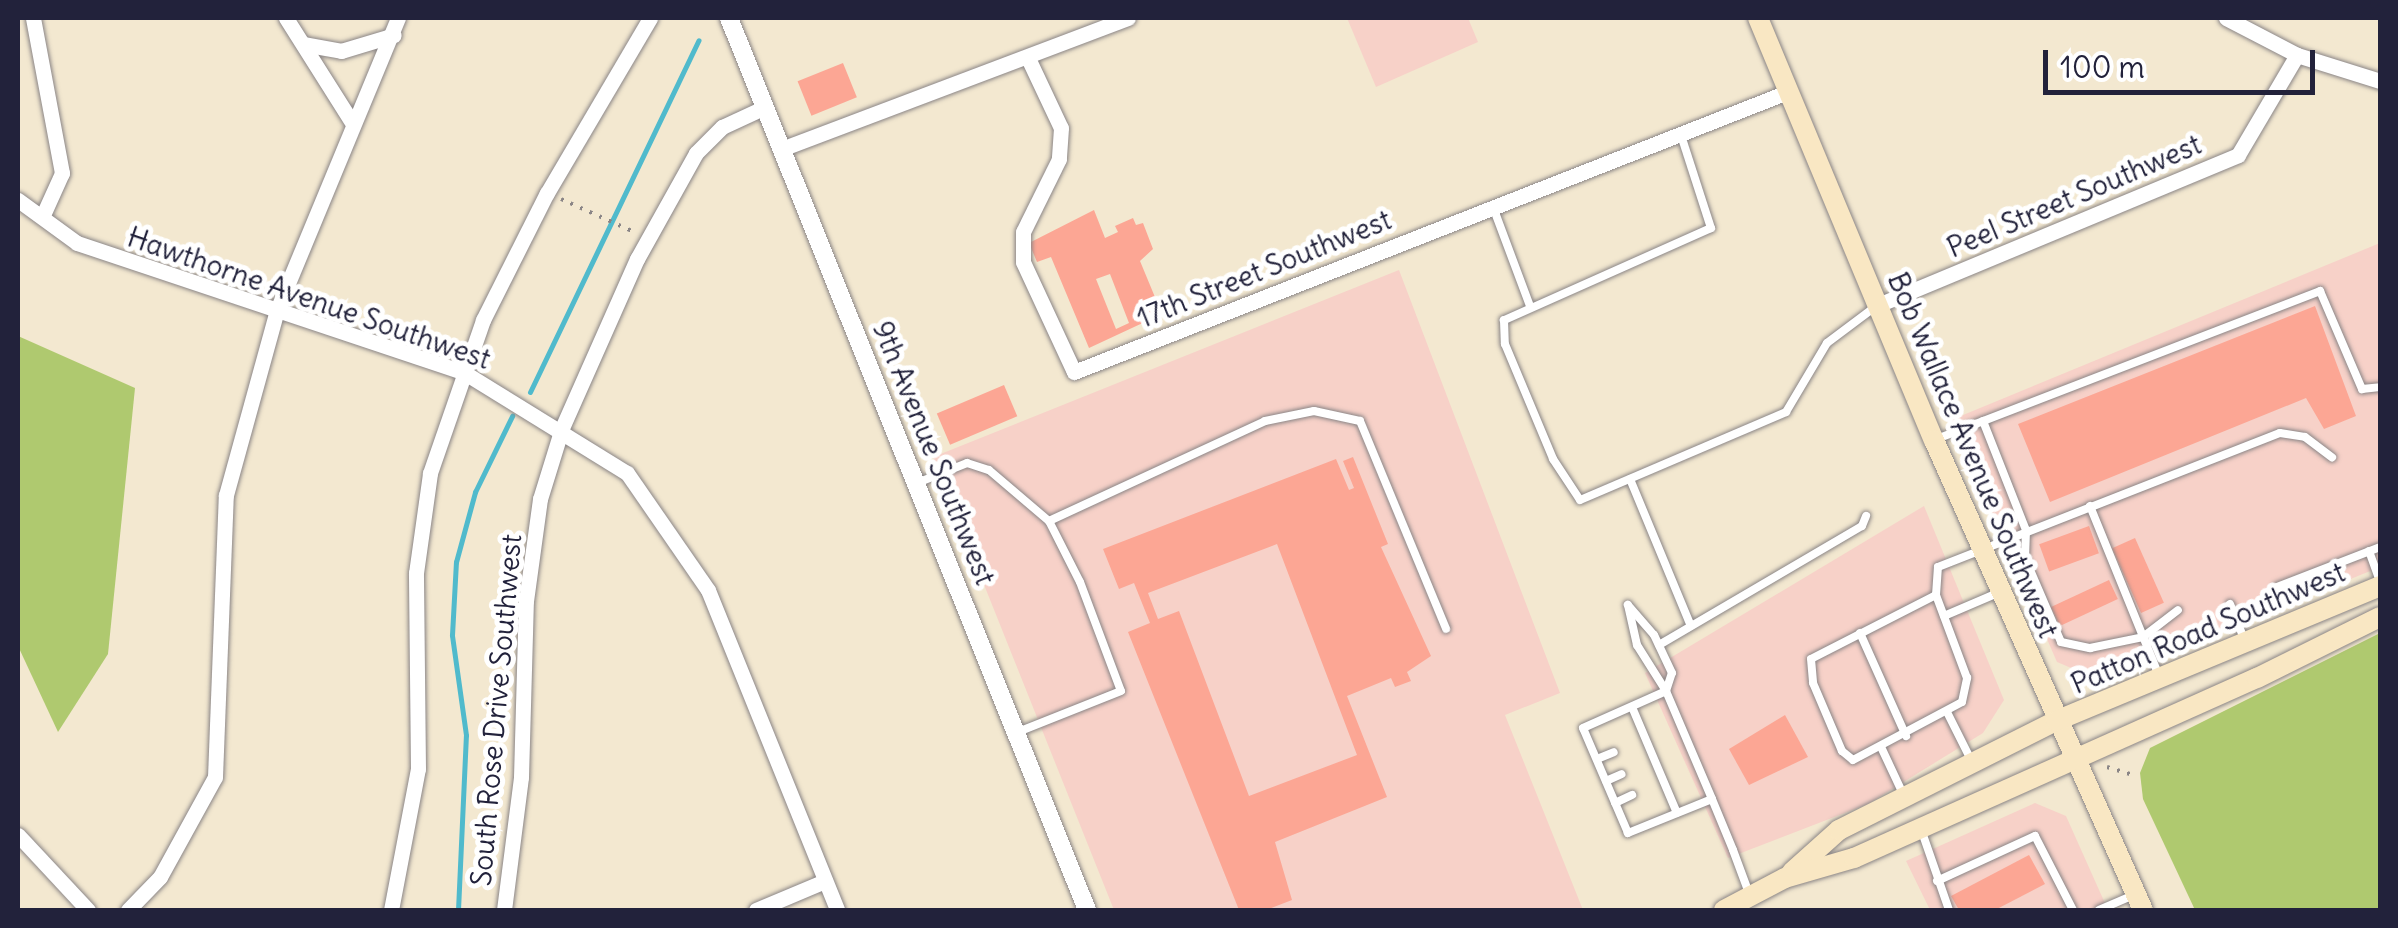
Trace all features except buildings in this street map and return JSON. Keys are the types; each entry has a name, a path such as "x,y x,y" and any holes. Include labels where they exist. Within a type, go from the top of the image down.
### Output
{"main road":[{"name":"Bob Wallace Avenue Southwest","path":"1758,18 1934,440 2056,721 2140,902"},
{"name":"Patton Road Southwest","path":"1785,878 1839,830 1972,762 2158,676 2380,583"},
{"path":"1724,910 1785,878 1854,858 2380,617"}],"street":[{"path":"34,18 62,173 42,215"},
{"path":"286,18 352,121"},
{"path":"128,910 160,877 214,778 226,494 277,310 352,121 394,35 398,18"},
{"path":"391,910 418,769 418,557 430,473 483,320 547,193 650,18"},
{"name":"9th Avenue Southwest","path":"729,18 1088,910"},
{"path":"781,149 1128,18"},
{"path":"2226,18 2297,56 2380,81"},
{"path":"303,44 341,51 394,35"},
{"name":"Peel Street Southwest","path":"1878,304 2238,155 2297,56"},
{"name":"17th Street Southwest","path":"1028,58 1061,128 1059,160 1023,232 1023,262 1074,372 1492,205 1790,92"},
{"name":"South Rose Drive Southwest","path":"504,910 521,777 526,601 540,499 562,428 637,260 696,153 722,127 765,108"},
{"name":"Hawthorne Avenue Southwest","path":"18,200 78,243 465,373 562,428 627,473 708,590 837,910"},
{"path":"18,834 88,910"},
{"path":"756,910 825,881"}],"lane":[{"path":"1680,132 1711,228 1504,320 1503,338 1565,482 1580,500 1786,412 1827,343 1878,304"},
{"path":"1492,205 1530,306"},
{"path":"1934,440 2320,291 2362,389 2380,388"},
{"path":"1048,521 1265,421 1314,411 1360,421 1446,628"},
{"path":"1984,420 2026,530 2025,558 2061,642 2090,648 2143,637 2178,610"},
{"path":"1936,595 1818,653 1810,670 1848,758 1882,749 1948,714 1962,702 1967,678 1936,595 1938,568 2026,530 2280,433 2305,437 2332,457"},
{"path":"917,482 962,464 979,466 1048,521 1080,582 1121,691 1018,732"},
{"path":"1630,480 1691,626"},
{"path":"2090,506 2158,676"},
{"path":"1658,645 1862,526 1866,516"},
{"path":"2277,587 2380,547"},
{"path":"2369,551 2380,583"},
{"path":"1944,616 2000,592"},
{"path":"2230,604 2244,639"},
{"path":"1712,798 1628,834 1583,728 1666,691 1672,673 1658,645 1628,605 1637,645 1666,691 1712,798 1751,897"},
{"path":"1860,634 1906,736"},
{"path":"1632,707 1677,813"},
{"path":"1948,714 1972,762"},
{"path":"1634,743 1645,738"},
{"path":"1882,749 1904,796"},
{"path":"1597,759 1614,752"},
{"path":"1643,765 1654,760"},
{"path":"1606,781 1622,774"},
{"path":"1651,787 1664,781"},
{"path":"1615,803 1632,795"},
{"path":"1921,828 1949,910"},
{"path":"1936,881 2035,836 2074,910"},
{"path":"2100,910 2140,902"}],"path":[{"path":"547,193 620,226"}],"shaded area":[{"path":"1347,18 1468,18 1478,42 1376,87"},
{"path":"2380,243 2380,567 2102,681 2057,662 1951,420"},
{"path":"1399,270 1560,693 1505,715 1583,910 1114,910 933,457"},
{"path":"1924,506 2004,700 1983,733 1868,804 1728,858 1645,673"},
{"path":"2035,803 2066,816 2108,910 1930,910 1906,861"}],"green space":[{"path":"18,336 135,388 108,654 58,732 18,646"},
{"path":"2380,633 2380,910 2195,910 2143,799 2140,773 2150,748"}],"waterway":[{"path":"530,392 699,40"},
{"path":"458,910 466,735 452,635 456,562 475,492 512,416"}]}
